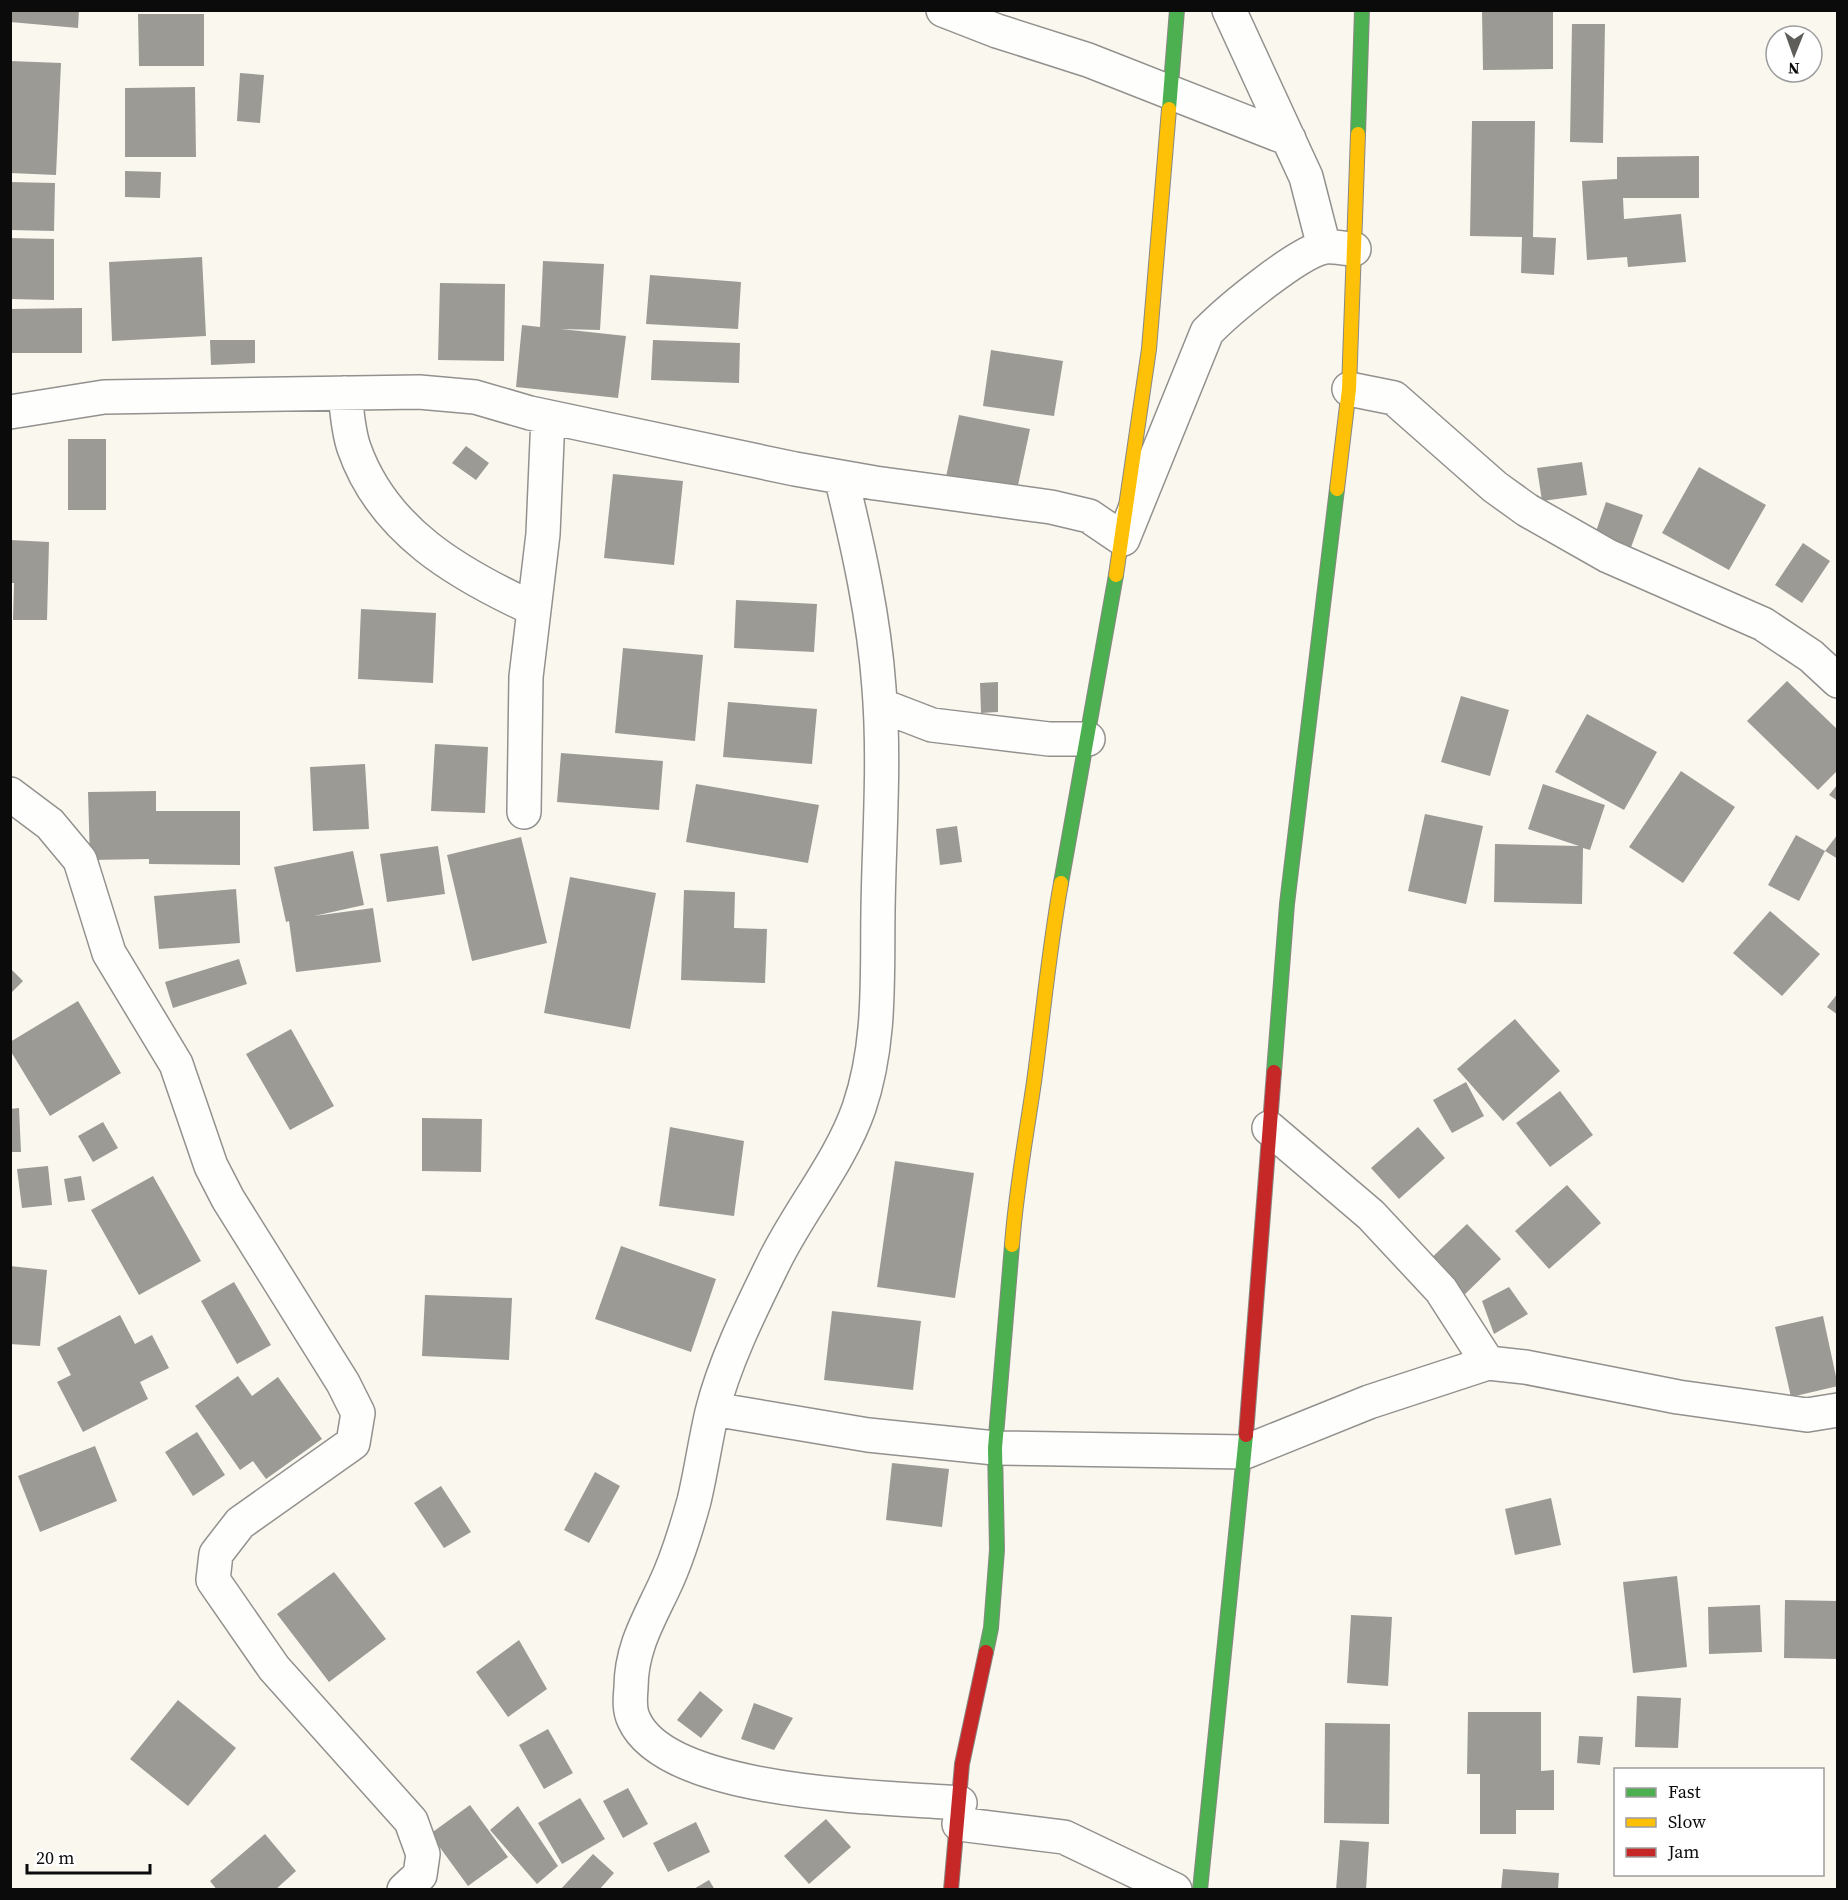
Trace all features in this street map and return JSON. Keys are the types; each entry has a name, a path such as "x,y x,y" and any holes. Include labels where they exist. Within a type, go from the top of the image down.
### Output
{"street":[{"path":"943,10 997,31 1088,60 1289,139"},
{"path":"951,1890 962,1764 991,1628 997,1550 995,1448 1017,1183 1034,1082 1049,949 1123,539 1149,349 1177,10"},
{"path":"1229,10 1339,248"},
{"path":"1200,1890 1245,1452 1287,904 1349,389 1339,248 1362,10"},
{"path":"1123,539 1207,332 1232,307 1295,263 1339,248"},
{"path":"1349,389 1394,398 1495,487 1527,510 1608,556 1763,624 1811,656 1838,681"},
{"path":"10,412 104,397 419,392 475,397 548,417 841,477 1051,507 1089,516 1123,539"},
{"path":"345,393 353,446 365,475 391,514 419,543 495,591 534,609"},
{"path":"524,812 526,677 546,492 548,417"},
{"path":"841,477 857,542 870,611 880,705 882,765 879,993 870,1070 857,1112 829,1168 798,1216 773,1263 713,1408 694,1501 678,1552 635,1647 630,1709 635,1723 652,1745 710,1773 776,1786 959,1813 1064,1837 1174,1890"},
{"path":"880,705 932,725 1048,738 1088,738"},
{"path":"10,794 50,824 80,860 110,953 176,1064 211,1166 228,1199 343,1383 358,1413 353,1443 240,1523 216,1554 213,1580 274,1668 411,1821 423,1854 420,1875 404,1890"},
{"path":"1269,1128 1371,1215 1441,1290 1488,1363"},
{"path":"713,1408 867,1435 995,1448 1245,1452 1369,1401 1488,1363 1525,1367 1678,1397 1807,1415 1838,1410"}],"building":[{"path":"10,10 79,10 78,28 10,22"},
{"path":"1482,10 1553,10 1553,69 1483,70"},
{"path":"138,14 204,14 204,66 139,66"},
{"path":"1572,24 1605,24 1603,143 1570,142"},
{"path":"10,61 61,63 56,175 10,173"},
{"path":"240,73 264,75 260,123 237,121"},
{"path":"195,87 196,157 125,157 125,88"},
{"path":"1472,121 1535,121 1533,237 1556,238 1554,275 1521,273 1522,237 1470,236"},
{"path":"1699,156 1699,198 1623,198 1624,219 1681,214 1686,262 1628,267 1627,257 1587,260 1582,181 1617,179 1617,157"},
{"path":"125,171 161,172 160,198 125,197"},
{"path":"10,182 55,183 54,231 10,230"},
{"path":"10,238 54,239 54,300 10,299"},
{"path":"202,257 206,336 112,341 109,262"},
{"path":"543,261 604,264 600,330 561,329 626,336 618,398 516,387 522,325 540,327"},
{"path":"650,275 741,282 738,329 646,324"},
{"path":"440,283 505,284 504,361 438,360"},
{"path":"82,308 82,353 10,353 10,309"},
{"path":"210,340 255,340 255,363 211,365"},
{"path":"653,340 740,343 739,383 651,380"},
{"path":"991,350 1063,361 1054,416 983,406"},
{"path":"959,415 1030,429 1017,490 946,477"},
{"path":"68,439 106,439 106,510 68,510"},
{"path":"466,446 489,463 476,480 452,463"},
{"path":"1582,462 1587,495 1542,501 1537,468"},
{"path":"1699,467 1766,505 1729,570 1662,533"},
{"path":"613,474 683,481 674,565 604,558"},
{"path":"1606,502 1643,515 1627,558 1591,546"},
{"path":"10,540 49,542 47,620 13,620 14,583 10,583"},
{"path":"1803,543 1830,561 1802,603 1775,585"},
{"path":"736,600 817,604 814,652 734,648"},
{"path":"361,609 436,613 433,683 358,679"},
{"path":"623,648 703,655 695,741 615,733"},
{"path":"1787,681 1838,730 1838,770 1818,790 1747,721"},
{"path":"998,682 998,712 981,713 980,683"},
{"path":"1461,696 1509,710 1490,776 1441,762"},
{"path":"728,702 817,709 812,764 723,757"},
{"path":"1587,714 1657,752 1624,810 1555,772"},
{"path":"435,744 488,747 485,813 431,811"},
{"path":"561,753 663,761 659,810 557,802"},
{"path":"365,764 369,829 313,831 310,767"},
{"path":"1681,771 1735,807 1683,883 1629,847"},
{"path":"696,784 819,805 808,863 686,842"},
{"path":"1543,784 1605,805 1590,850 1583,848 1582,904 1494,902 1495,844 1579,846 1528,829"},
{"path":"1838,784 1838,801 1829,795"},
{"path":"156,791 156,811 240,811 240,865 149,864 149,859 90,860 88,792"},
{"path":"1425,814 1483,826 1466,904 1408,891"},
{"path":"957,826 962,862 940,865 936,829"},
{"path":"1838,834 1838,859 1825,851"},
{"path":"1796,835 1825,851 1799,901 1768,885"},
{"path":"521,837 547,943 472,961 447,855"},
{"path":"438,846 445,894 387,902 380,854"},
{"path":"353,851 364,905 314,916 373,908 381,962 296,972 289,921 286,922 274,867"},
{"path":"570,877 656,893 630,1029 544,1013"},
{"path":"236,889 240,943 159,949 154,896"},
{"path":"684,890 735,892 734,928 767,929 765,983 681,980"},
{"path":"1770,911 1820,954 1782,996 1733,953"},
{"path":"239,959 247,984 173,1008 165,982"},
{"path":"10,968 23,981 10,994"},
{"path":"1838,993 1838,1015 1827,1007"},
{"path":"78,1001 121,1073 50,1116 10,1050 10,1042"},
{"path":"1515,1019 1560,1071 1503,1121 1457,1069"},
{"path":"291,1029 334,1106 290,1130 246,1054"},
{"path":"1466,1082 1484,1116 1452,1133 1433,1100"},
{"path":"1560,1091 1593,1135 1550,1167 1516,1123"},
{"path":"19,1108 21,1152 10,1152 10,1109"},
{"path":"422,1118 482,1119 481,1172 422,1171"},
{"path":"103,1122 118,1148 93,1162 78,1136"},
{"path":"670,1127 744,1141 734,1216 659,1206"},
{"path":"1418,1127 1445,1158 1399,1199 1371,1168"},
{"path":"895,1161 974,1173 955,1298 877,1287"},
{"path":"48,1166 52,1205 22,1208 17,1169"},
{"path":"81,1176 85,1200 68,1202 64,1179"},
{"path":"153,1176 201,1261 139,1295 91,1210"},
{"path":"1567,1185 1601,1223 1549,1269 1515,1231"},
{"path":"1467,1224 1501,1259 1459,1300 1424,1265"},
{"path":"621,1246 716,1279 691,1352 595,1319"},
{"path":"10,1266 47,1270 40,1346 10,1344"},
{"path":"234,1282 271,1345 237,1364 201,1301"},
{"path":"1509,1287 1528,1314 1494,1334 1482,1301"},
{"path":"425,1295 512,1298 509,1360 422,1356"},
{"path":"832,1311 921,1321 913,1390 824,1380"},
{"path":"120,1315 135,1344 152,1335 169,1368 140,1382 148,1399 83,1432 57,1382 71,1375 57,1348"},
{"path":"1823,1316 1838,1386 1791,1397 1775,1327"},
{"path":"238,1376 252,1396 278,1377 322,1439 266,1479 253,1461 240,1470 195,1406"},
{"path":"197,1432 225,1475 193,1496 165,1452"},
{"path":"95,1446 117,1501 40,1532 18,1476"},
{"path":"892,1463 949,1469 942,1527 886,1520"},
{"path":"595,1472 620,1486 589,1543 564,1530"},
{"path":"441,1486 471,1532 444,1548 414,1503"},
{"path":"1551,1498 1561,1545 1515,1555 1505,1509"},
{"path":"334,1572 386,1639 329,1682 277,1614"},
{"path":"1677,1576 1687,1667 1633,1673 1623,1582"},
{"path":"1785,1600 1838,1601 1838,1659 1784,1658"},
{"path":"1760,1605 1762,1652 1709,1654 1708,1607"},
{"path":"1351,1615 1392,1617 1388,1686 1347,1683"},
{"path":"519,1640 547,1689 508,1717 476,1672"},
{"path":"700,1691 723,1710 701,1738 677,1720"},
{"path":"1637,1696 1681,1698 1678,1748 1635,1747"},
{"path":"178,1700 236,1748 188,1806 130,1759"},
{"path":"754,1703 793,1718 774,1750 741,1739"},
{"path":"1468,1712 1541,1712 1541,1771 1554,1770 1554,1810 1516,1810 1516,1834 1480,1834 1480,1774 1467,1774"},
{"path":"1325,1723 1390,1724 1389,1824 1324,1823"},
{"path":"548,1729 573,1773 544,1789 519,1745"},
{"path":"1579,1736 1603,1737 1600,1765 1577,1763"},
{"path":"628,1788 648,1824 623,1838 603,1801"},
{"path":"580,1798 605,1839 562,1864 538,1823"},
{"path":"470,1805 508,1857 468,1886 430,1834"},
{"path":"518,1806 558,1866 537,1884 490,1830"},
{"path":"826,1819 851,1847 809,1884 784,1856"},
{"path":"696,1822 710,1852 668,1872 653,1843"},
{"path":"265,1834 296,1871 275,1890 217,1890 210,1881"},
{"path":"1340,1840 1369,1842 1366,1890 1336,1890"},
{"path":"593,1854 614,1873 599,1890 560,1890"},
{"path":"1503,1869 1559,1873 1558,1890 1501,1890"},
{"path":"709,1880 715,1890 692,1890"}],"traffic: fast":[{"path":"1169,109 1177,10"},
{"path":"1358,134 1362,10"},
{"path":"1274,1072 1287,904 1337,489"},
{"path":"1061,883 1116,575"},
{"path":"986,1652 991,1628 997,1550 995,1448 1012,1245"},
{"path":"1200,1890 1246,1435"}],"traffic: slow":[{"path":"1116,575 1149,349 1169,109"},
{"path":"1337,489 1349,389 1358,134"},
{"path":"1012,1245 1061,883"}],"traffic: jam":[{"path":"1246,1435 1274,1072"},
{"path":"951,1890 962,1764 986,1652"}]}
